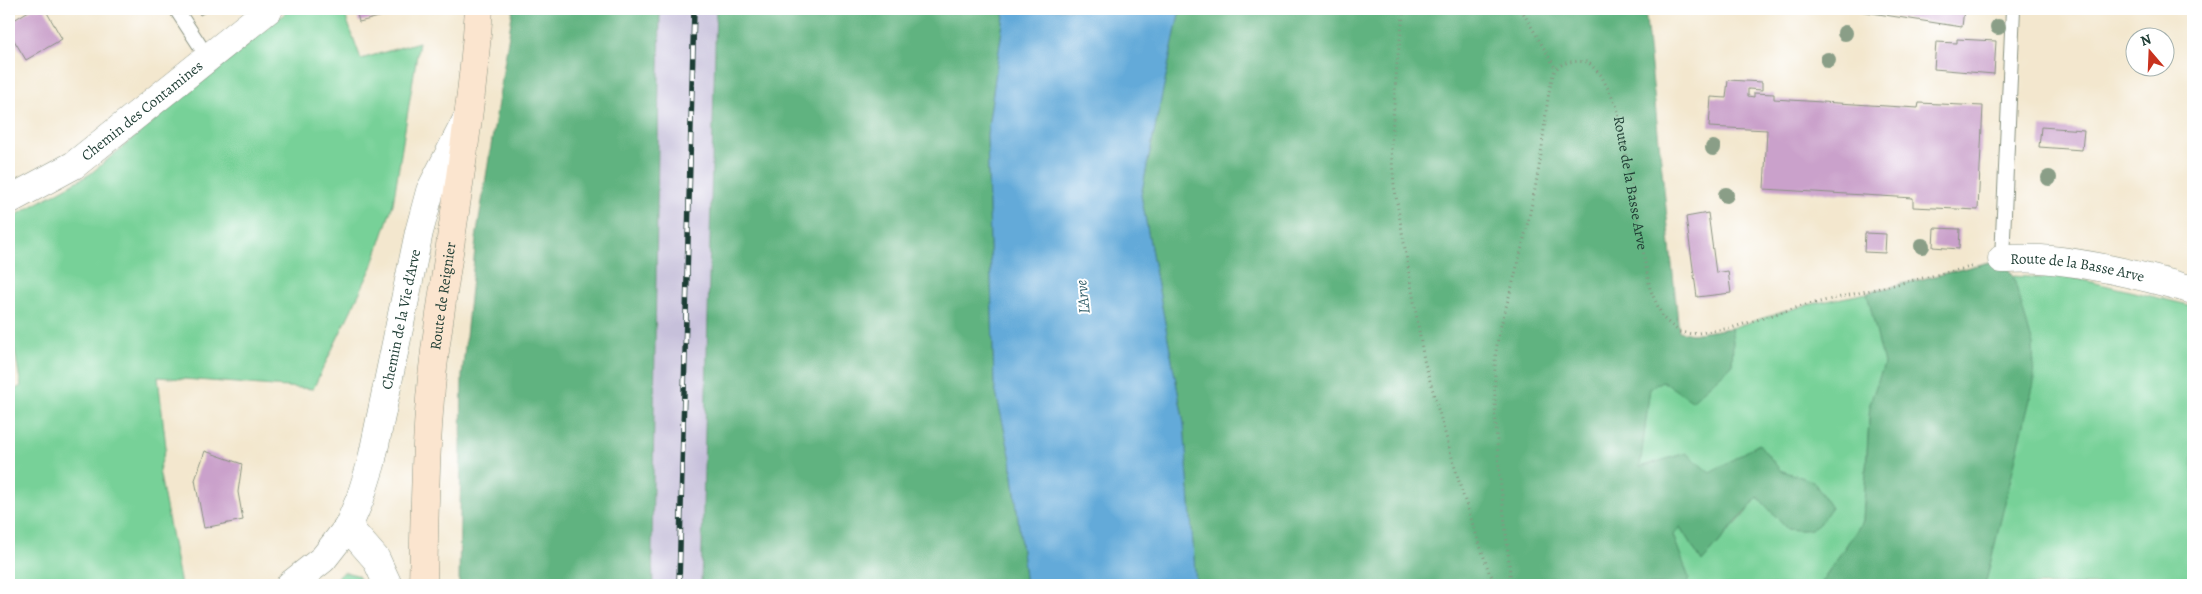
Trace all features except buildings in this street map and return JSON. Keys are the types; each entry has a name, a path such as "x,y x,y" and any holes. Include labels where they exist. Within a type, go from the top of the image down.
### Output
{"main road":[{"name":"Route de Reignier","path":"423,585 429,433 435,352 468,117 479,9"}],"street":[{"name":"Chemin des Contamines","path":"9,200 74,165 269,9"},
{"name":"Chemin de la Vie d'Arve","path":"290,585 323,559 348,527 360,499 371,464 430,191 468,117"},
{"name":"Route de la Basse Arve","path":"2002,259 2040,258 2078,263 2193,290"},
{"path":"348,527 376,559 388,585"}],"lane":[{"path":"176,9 208,58"},
{"path":"2002,259 2013,9"}],"path":[{"path":"1404,9 1397,63 1390,148 1394,184 1424,360 1462,492 1489,572 1498,585"},
{"path":"1511,585 1495,410 1495,364 1502,323 1533,204 1545,130 1548,94 1551,78 1556,69 1521,9"},
{"name":"Route de la Basse Arve","path":"1556,69 1567,62 1588,62 1601,75 1617,107 1650,289 1663,318 1679,332 1692,334 1731,328 1802,306 1867,293 2002,259"}],"shaded area":[{"path":"660,9 716,9 701,585 653,585"}],"green space":[{"path":"290,9 343,9 361,59 419,42 393,204 372,267 313,389 158,377 166,447 159,470 181,585 9,585 9,393 21,386 9,317 9,219 90,174"},
{"path":"513,9 660,9 653,585 459,585 462,376 476,239"},
{"path":"716,9 1005,9 987,134 994,383 1011,459 1026,585 701,585"},
{"path":"1180,9 1645,9 1679,331 1692,334 1731,328 1733,341 1732,365 1692,401 1662,381 1650,388 1640,467 1686,453 1710,473 1759,444 1780,470 1813,481 1831,508 1822,521 1814,528 1803,530 1787,529 1758,497 1702,562 1680,527 1673,535 1689,578 1687,585 1196,585 1184,424 1141,195"},
{"path":"2002,259 2013,276 2041,278 2062,275 2193,306 2193,585 1985,585 2022,430 1870,403 1863,521 1819,585 1561,585 1563,333 1679,332 1692,334 1731,328 1802,306 1867,293","holes":["1758,497 1702,561 1680,527"]},
{"path":"2002,259 2013,276 2033,345 2034,383 1985,585 1819,585 1863,521 1870,403 1884,364 1867,293"},
{"path":"344,572 357,575 365,585 326,585"}],"water":[{"name":"L'Arve","path":"1005,9 1180,9 1141,195 1184,424 1196,585 1026,585 1011,459 994,384 987,134"}],"railway":[{"path":"679,585 694,9"}]}
